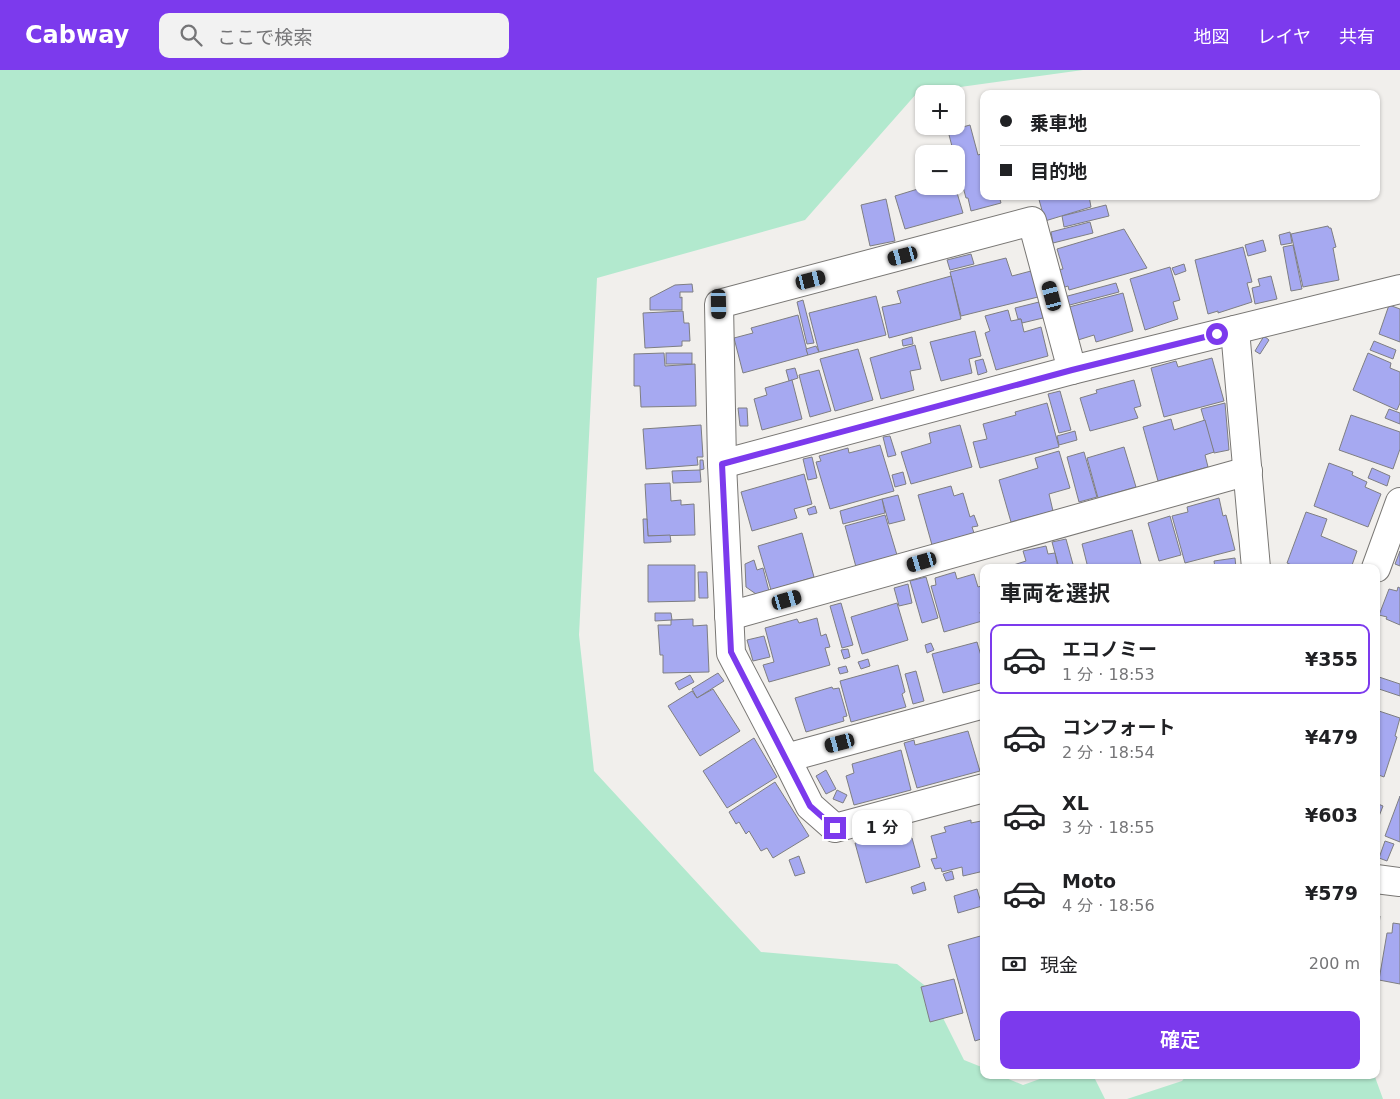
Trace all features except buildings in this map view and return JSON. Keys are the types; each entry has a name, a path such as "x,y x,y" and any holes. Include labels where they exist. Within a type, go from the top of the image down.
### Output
{"street":[{"path":"980,789 835,828 810,806 731,652 722,464 719,304 1032,222 1072,370"},
{"path":"722,464 1072,370 1400,289"},
{"path":"1235,330 1256,564"},
{"path":"730,616 1248,471"},
{"path":"1377,564 1400,502"},
{"path":"786,758 980,705"},
{"path":"1380,880 1400,882"}],"green space":[{"path":"0,70 1083,70 965,86 915,85 915,95 805,220 597,278 579,635 594,771 761,952 897,964 928,988 964,1060 980,1066 980,1079 1009,1079 1023,1085 1040,1079 1095,1079 1105,1099 0,1099"},
{"path":"1184,1079 1376,1079 1383,1099 1127,1099"}],"route":[{"path":"835,828 810,806 731,652 722,464 1072,370 1217,334"}]}
